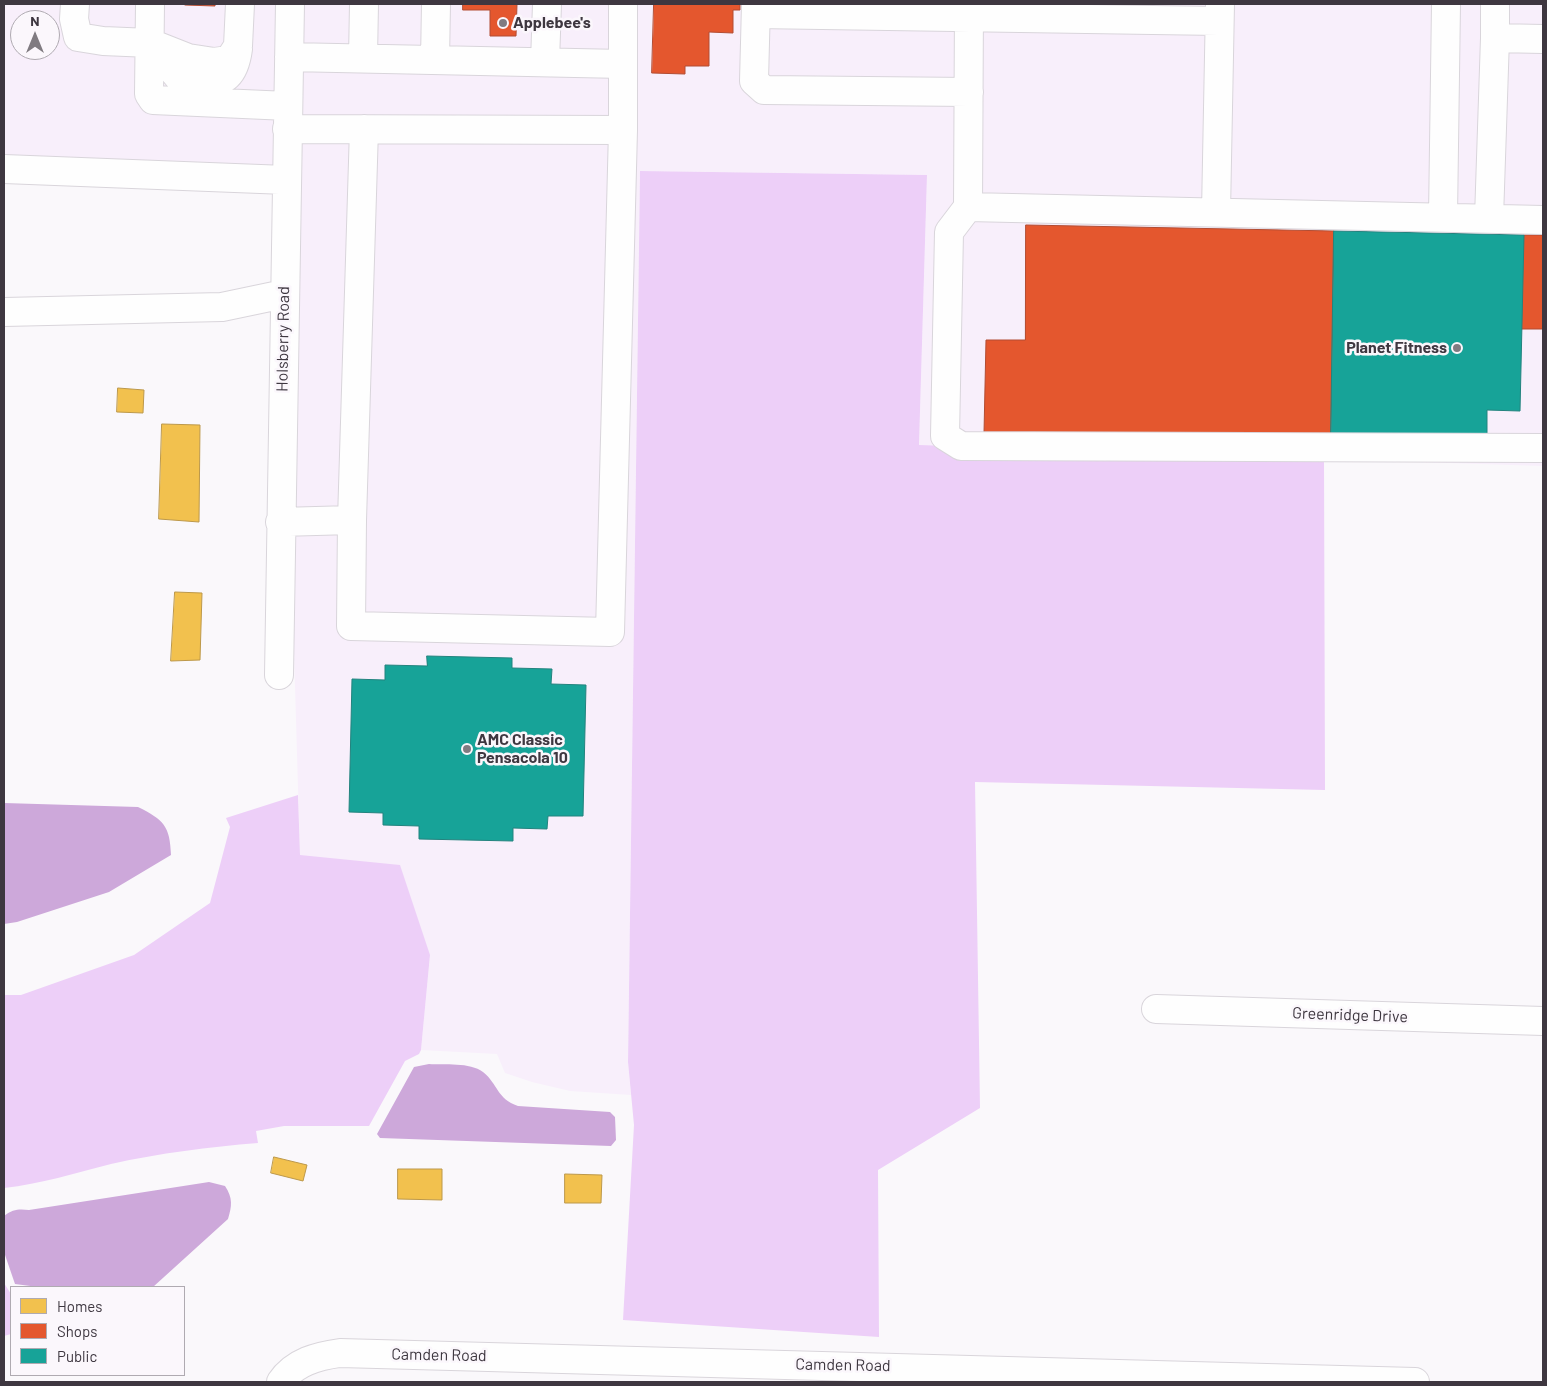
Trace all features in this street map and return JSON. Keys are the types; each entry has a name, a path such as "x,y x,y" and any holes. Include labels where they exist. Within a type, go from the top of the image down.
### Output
{"street":[{"path":"75,4 74,20 78,37 103,41 150,43 188,58 214,62 229,60 238,46 240,4"},
{"path":"150,4 149,94 153,100 364,129 623,130"},
{"name":"Holsberry Road","path":"279,675 280,522 290,4"},
{"path":"363,58 364,4"},
{"path":"436,4 436,60"},
{"path":"545,62 546,4"},
{"path":"364,129 352,520 351,626 610,632 623,130 623,4"},
{"path":"1443,217 1446,4"},
{"path":"1489,218 1495,4"},
{"path":"969,92 764,90 754,80 756,9 1219,13 1216,212"},
{"path":"969,10 968,207 949,232 945,436 961,446 1543,448"},
{"path":"1495,38 1543,39"},
{"path":"289,57 623,64"},
{"path":"4,169 286,180"},
{"path":"968,207 1543,220"},
{"path":"4,312 222,307 284,294"},
{"path":"280,522 352,520"},
{"name":"Greenridge Drive","path":"1156,1010 1543,1021"},
{"name":"Camden Road","path":"281,1382 300,1365 318,1356 340,1352 916,1375 1415,1382"}],"shaded area":[{"path":"4,4 278,4 274,184 4,170"},
{"path":"302,4 1543,4 1543,466 919,446 927,175 640,171 628,1062 631,1095 570,1091 532,1082 505,1073 497,1054 421,1050 430,955 300,856 292,584"},
{"path":"640,171 927,175 919,445 1324,459 1325,790 975,782 980,1108 878,1170 879,1337 623,1320 634,1125 628,1062"},
{"path":"298,795 300,855 400,865 430,955 421,1050 419,1054 405,1061 369,1126 284,1126 256,1131 258,1143 148,1157 111,1164 45,1181 4,1188 4,995 21,995 134,955 210,903 230,827 226,818"},
{"path":"4,803 138,807 160,820 164,825 169,837 171,855 109,892 17,922 4,924"},
{"path":"429,1064 464,1065 478,1069 488,1077 506,1099 518,1106 610,1112 615,1117 616,1140 611,1146 380,1138 377,1134 414,1067"},
{"path":"209,1182 225,1186 231,1202 228,1219 154,1286 30,1286 15,1284 4,1252 4,1216 16,1210 29,1210"},
{"path":"4,1283 10,1292 10,1334 4,1336"}],"building: Homes":[{"path":"118,388 144,390 143,413 117,412"},
{"path":"162,424 200,425 199,522 159,519"},
{"path":"175,592 202,593 200,660 171,661"},
{"path":"274,1157 307,1165 303,1181 271,1173"},
{"path":"398,1169 442,1169 442,1200 398,1199"},
{"path":"565,1174 602,1175 601,1203 565,1203"}],"building: Shops":[{"path":"215,4 215,6 185,5"},
{"name":"Applebee's","path":"463,4 517,4 516,36 490,36 490,10 463,10"},
{"path":"654,4 740,4 740,10 733,10 733,33 709,32 709,66 685,66 685,74 652,73"},
{"path":"1026,225 1334,231 1331,439 984,433 986,340 1025,340"},
{"path":"1524,235 1543,235 1543,329 1521,329"}],"building: Public":[{"path":"1334,231 1524,235 1520,411 1487,410 1487,441 1331,439"},
{"name":"AMC Classic Pensacola 10","path":"427,656 512,658 512,668 552,669 551,684 586,685 583,816 548,816 547,829 513,828 513,841 419,839 419,826 383,825 383,813 349,812 352,679 385,680 385,665 427,666"}],"place":[{"name":"Applebee's","path":"503,23"},
{"name":"Planet Fitness","path":"1457,348"},
{"name":"AMC Classic Pensacola 10","path":"467,749"}]}
